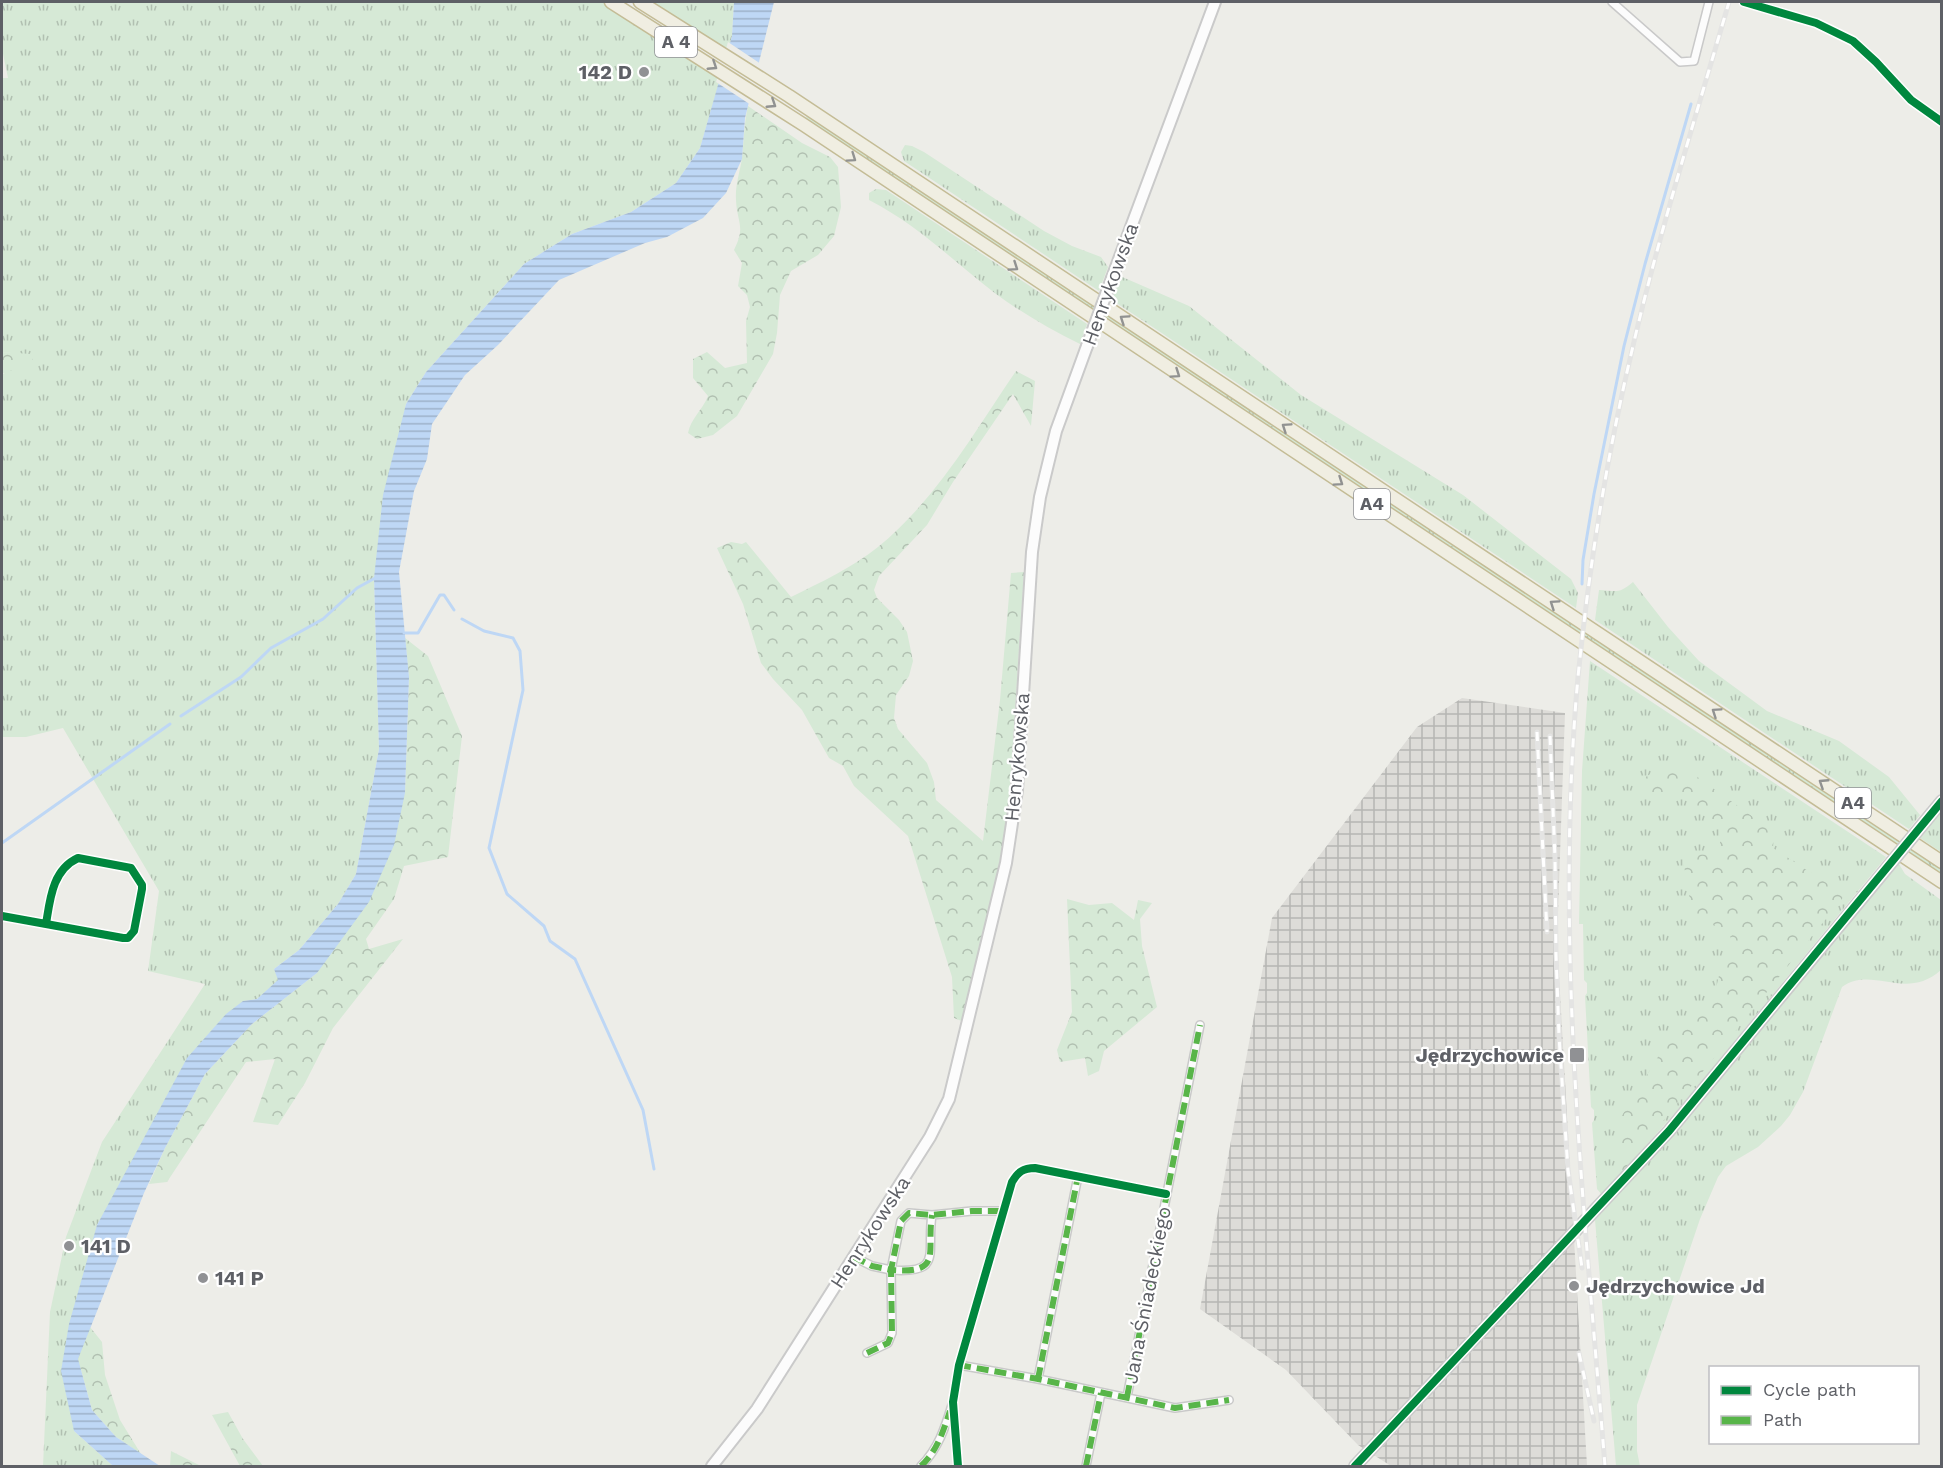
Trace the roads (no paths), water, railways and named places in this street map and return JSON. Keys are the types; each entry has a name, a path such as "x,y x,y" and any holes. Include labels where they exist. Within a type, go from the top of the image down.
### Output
{"highway":[{"name":"A 4","path":"610,2 741,84"},
{"name":"A 4","path":"640,2 744,66"},
{"name":"A4","path":"744,66 1941,862"},
{"name":"A4","path":"741,84 1941,882"}],"main road":[{"name":"Henrykowska","path":"712,1467 757,1409 930,1137 949,1099 1006,862 1017,790 1032,552 1040,497 1056,431 1215,2"},
{"path":"1355,1467 1669,1131 1941,801"}],"street":[{"path":"1612,2 1680,62 1694,61 1709,2"},
{"path":"1744,2 1816,23 1854,41 1911,100 1941,122"},
{"path":"2,916 46,924 128,938 134,931 142,885 131,868 78,858 71,861 54,882 46,924"},
{"name":"Jana Śniadeckiego","path":"1127,1397 1200,1025"},
{"path":"921,1467 941,1437 953,1402 959,1365 988,1259 1012,1182 1022,1170 1035,1168 1166,1194"},
{"path":"1038,1379 1078,1176"},
{"path":"867,1353 888,1343 892,1333 891,1270 896,1236 904,1216 913,1212 932,1215 1004,1211"},
{"path":"854,1257 872,1266 891,1270 909,1271 925,1267 930,1261 932,1215"},
{"path":"959,1365 1174,1408 1229,1400"},
{"path":"1086,1467 1101,1393"},
{"path":"953,1402 958,1467"}],"water":[{"path":"734,2 774,2 745,118 742,159 726,193 703,218 667,237 645,243 559,280 498,345 465,375 432,424 427,459 414,491 399,572 409,677 405,793 394,845 369,902 317,973 252,1024 205,1074 165,1148 144,1193 78,1359 92,1410 116,1437 160,1466 113,1466 74,1431 61,1371 69,1324 97,1225 187,1058 226,1014 243,1001 257,999 278,980 274,969 299,950 338,904 356,874 379,749 374,578 383,495 406,404 426,372 524,264 572,234 631,212 676,183 700,148 732,36"}],"waterway":[{"path":"1582,584 1583,560 1594,494 1624,346 1691,104"},
{"path":"181,716 241,677 271,648 323,619 357,588 377,577"},
{"path":"404,633 418,633 440,595 444,595 454,610"},
{"path":"462,619 484,631 513,638 520,651 523,690 489,848 507,894 544,926 550,941 575,959 643,1110 654,1169"},
{"path":"2,843 170,724"}],"railway":[{"path":"1605,1466 1581,1171 1570,973 1571,776 1578,677 1600,511 1624,387 1667,216 1729,2"},
{"path":"1537,732 1547,932"},
{"path":"1550,736 1559,1036 1568,1170 1582,1268"},
{"path":"1579,1353 1594,1421"}],"place":[{"name":"142 D","path":"644,72"},
{"name":"Jędrzychowice","path":"1577,1055"},
{"name":"141 D","path":"69,1246"},
{"name":"141 P","path":"203,1278"},
{"name":"Jędrzychowice Jd","path":"1574,1286"}]}
